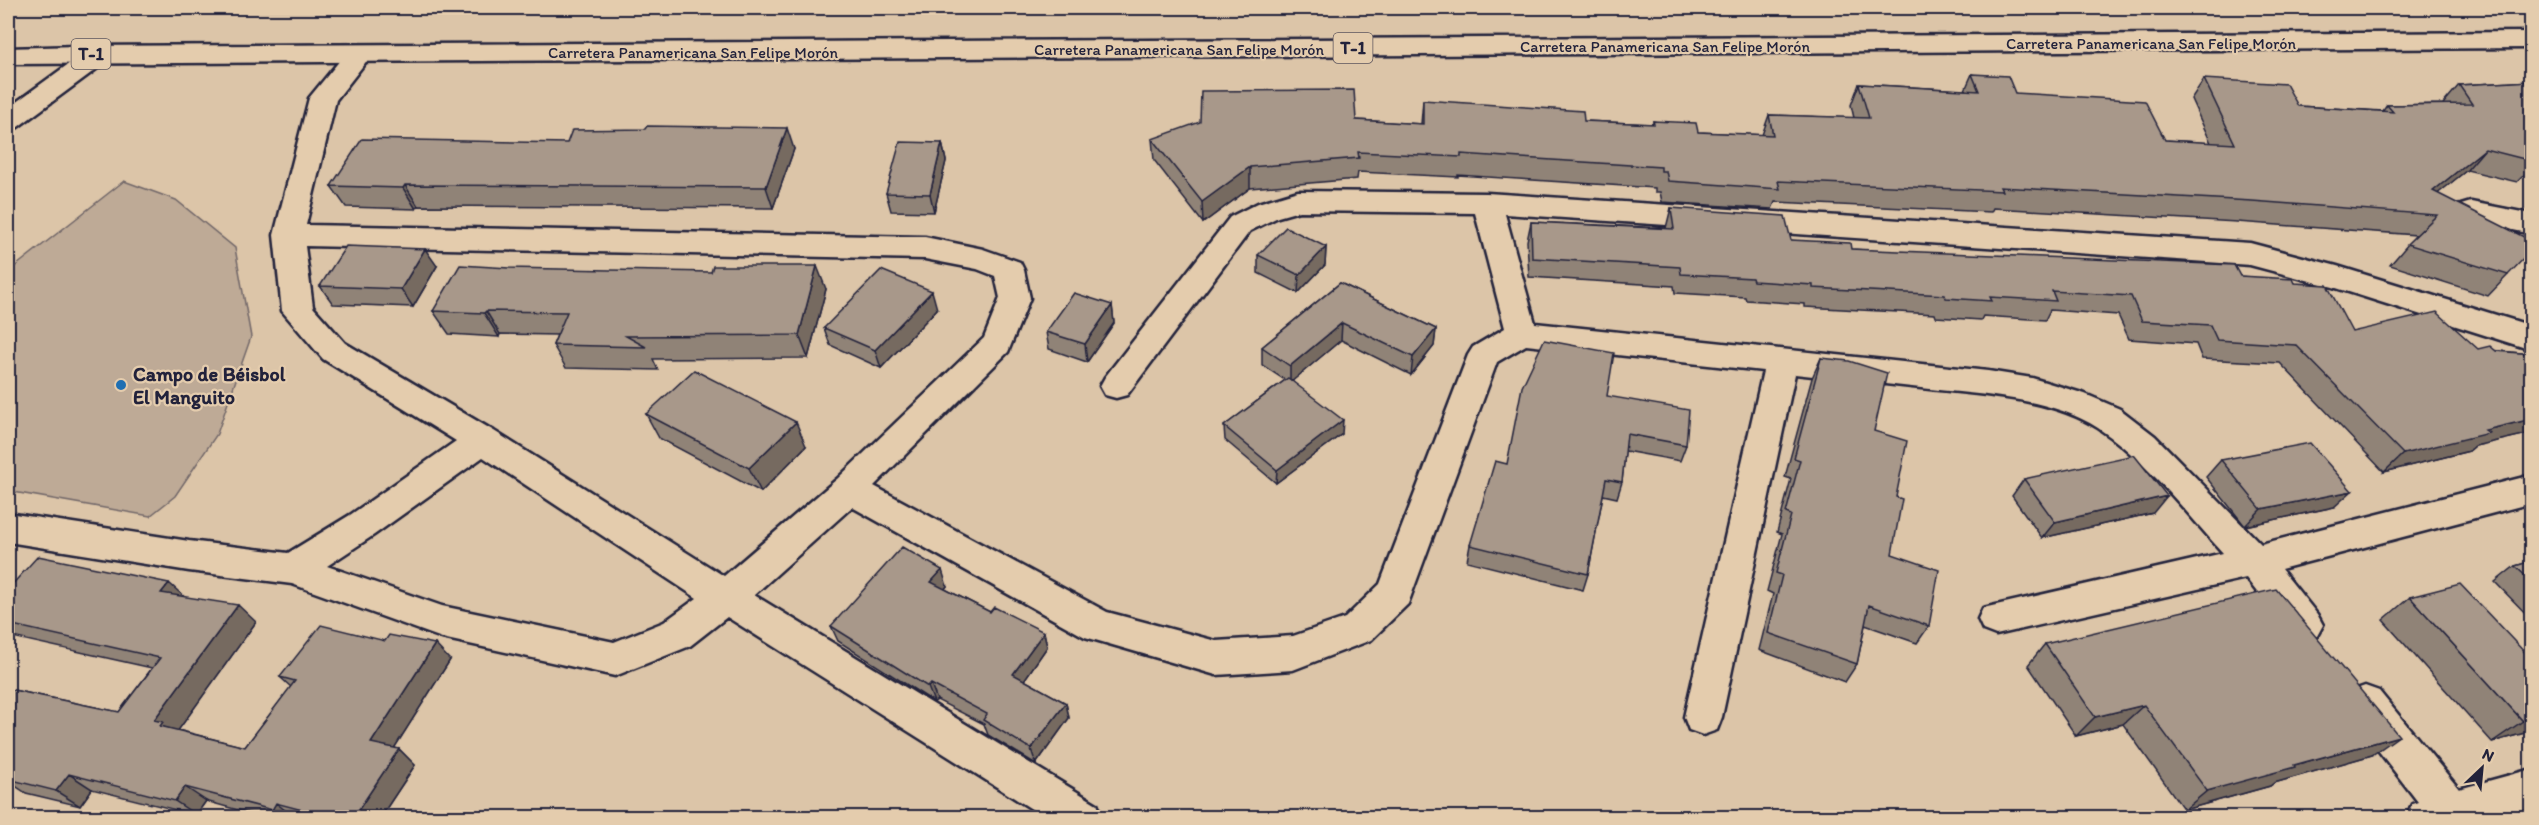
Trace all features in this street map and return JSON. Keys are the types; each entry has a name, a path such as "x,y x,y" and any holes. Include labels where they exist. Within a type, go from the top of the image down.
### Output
{"street":[{"name":"Carretera Panamericana San Felipe Morón","path":"8,56 100,53 175,56 2532,40"},
{"path":"8,122 100,53"},
{"path":"359,54 323,98 289,235 298,311 334,351 482,440 726,597 1083,818"},
{"path":"1116,386 1240,224 1268,210 1298,201 1487,203 2250,254 2337,277 2532,338"},
{"path":"1487,203 1522,333"},
{"path":"2471,212 2532,224"},
{"path":"8,528 189,556 293,569 442,622 615,659 677,634 726,597 849,489 997,344 1015,298 1009,270 983,260 925,248 289,235"},
{"path":"849,489 1098,626 1216,658 1293,653 1358,629 1395,593 1484,355 1522,333 1781,363 1988,383 2032,390 2073,403 2108,418 2142,445 2254,561 2326,653"},
{"path":"1703,717 1781,363"},
{"path":"293,569 362,525 482,440"},
{"path":"1996,619 2254,561 2532,489"},
{"path":"2348,681 2437,813 2532,788"}],"shaded area":[{"name":"Campo de Béisbol El Manguito","path":"124,181 176,200 235,248 251,337 217,434 175,496 150,516 8,491 8,272"}],"building":[{"path":"1972,74 2008,76 2015,93 2145,101 2165,140 2235,144 2204,79 2286,84 2298,106 2393,112 2387,105 2472,104 2459,85 2532,81 2532,161 2485,149 2433,191 2532,241 2532,250 2508,275 2407,244 2437,215 2252,201 2000,187 2002,191 1778,181 1780,189 1668,181 1666,171 1661,171 1661,167 1461,154 1461,157 1358,152 1359,158 1250,167 1202,202 1152,139 1200,122 1201,91 1354,90 1356,120 1423,124 1423,100 1583,111 1584,121 1696,123 1698,132 1773,135 1769,115 1869,118 1859,84 1979,91"},
{"path":"647,126 787,128 766,187 405,185 403,188 331,186 362,139 567,143 572,130 645,129"},
{"path":"900,142 942,143 930,194 886,193"},
{"path":"1671,208 1785,216 1791,240 1850,243 1851,249 2234,265 2240,276 2293,279 2295,283 2327,285 2352,332 2437,312 2478,349 2490,346 2496,351 2532,354 2532,419 2485,430 2489,433 2403,454 2296,345 2217,340 2210,325 2142,321 2131,296 2052,291 2056,301 1990,297 1992,301 1946,298 1945,295 1813,288 1813,285 1753,281 1752,278 1681,274 1680,267 1532,258 1531,222 1674,229"},
{"path":"1286,227 1326,247 1299,275 1258,255"},
{"path":"346,246 425,249 401,289 320,286"},
{"path":"460,265 711,272 713,266 817,266 799,335 626,336 646,347 553,345 567,312 433,311"},
{"path":"881,270 932,291 875,350 824,328"},
{"path":"1340,283 1436,329 1413,357 1342,323 1290,366 1262,347"},
{"path":"1074,293 1112,305 1085,344 1046,332"},
{"path":"1544,340 1614,353 1607,396 1689,410 1686,445 1627,434 1622,482 1606,479 1588,574 1470,545 1495,461 1507,464 1522,387"},
{"path":"1821,358 1849,361 1887,373 1874,431 1907,441 1896,497 1902,499 1892,554 1939,570 1929,626 1869,605 1857,664 1768,633 1782,575 1776,573 1791,515 1786,513 1800,460 1794,458"},
{"path":"694,370 796,422 749,468 646,414"},
{"path":"1288,378 1343,420 1277,470 1224,426"},
{"path":"2310,443 2352,491 2261,509 2221,460"},
{"path":"2134,455 2167,496 2055,522 2024,479"},
{"path":"902,547 942,570 931,582 990,612 994,607 1044,632 1013,674 1066,703 1031,749 983,720 987,714 931,684 928,687 831,626"},
{"path":"38,556 169,583 161,593 238,605 154,720 163,722 160,726 245,747 295,681 280,677 321,625 385,641 389,635 435,644 371,743 399,749 353,818 333,818 276,803 272,810 185,787 175,801 69,774 56,791 8,779 8,689 119,712 160,658 8,624 8,589"},
{"path":"2532,561 2532,582 2515,566"},
{"path":"2460,584 2532,660 2532,719 2523,721 2410,597"},
{"path":"2276,589 2399,736 2207,791 2144,705 2095,717 2045,644"}],"place":[{"name":"Campo de Béisbol El Manguito","path":"121,385"}]}
